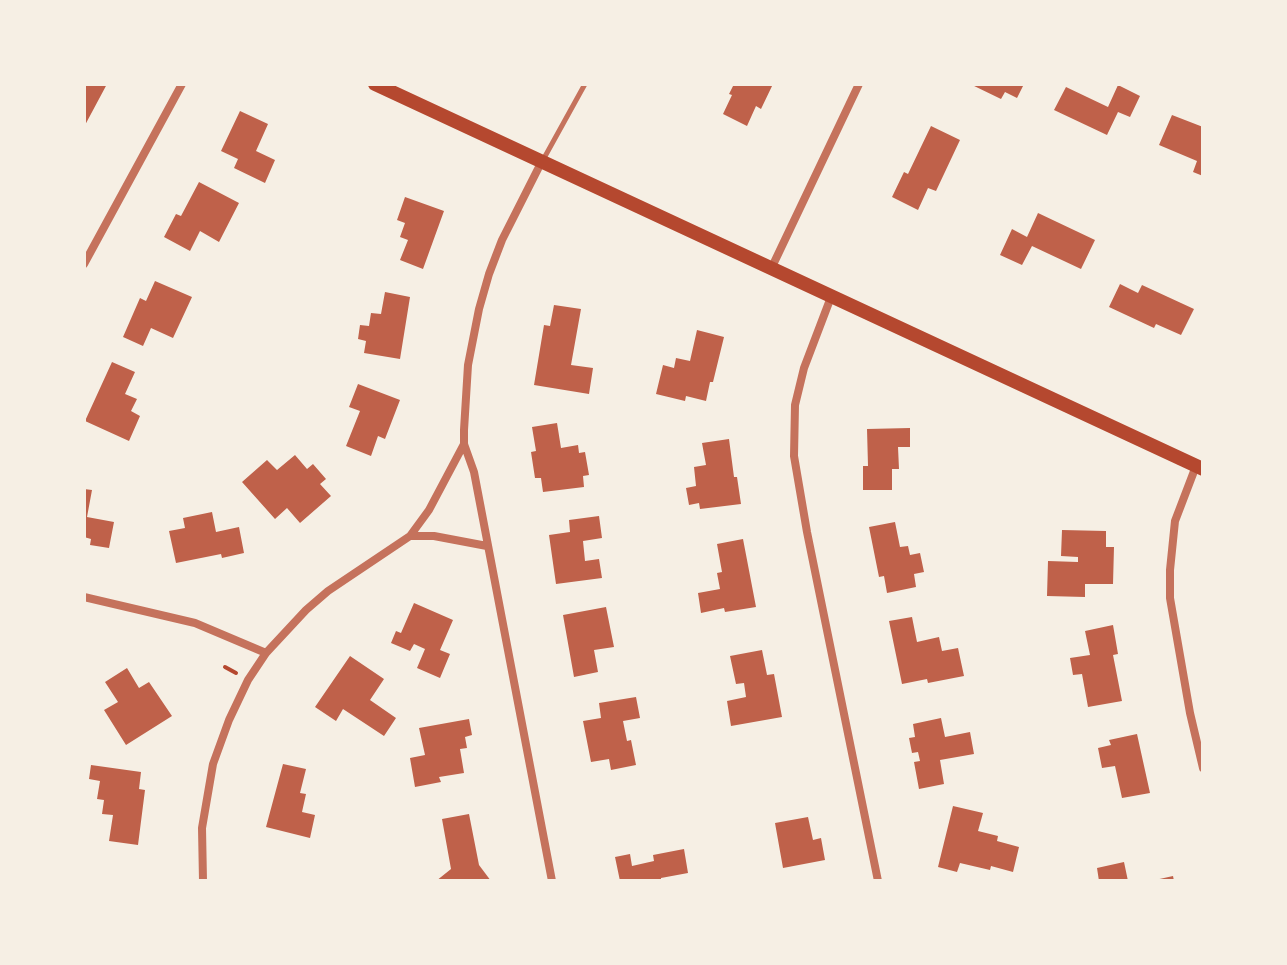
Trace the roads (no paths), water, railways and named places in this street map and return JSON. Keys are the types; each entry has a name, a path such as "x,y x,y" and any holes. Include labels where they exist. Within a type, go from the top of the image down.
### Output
{"main road":[{"path":"375,84 1200,468"}],"street":[{"path":"84,264 182,84"},
{"path":"771,269 859,84"},
{"path":"542,161 502,240 479,309 468,365 464,444 474,472 552,881"},
{"path":"831,297 804,368 795,405 794,456 878,881"},
{"path":"203,881 202,828 213,764 248,680 266,653 306,610 328,591 410,536 429,510 464,444"},
{"path":"1200,468 1175,521 1170,584 1177,642 1203,768"},
{"path":"410,536 434,536 487,546"},
{"path":"84,597 195,623 266,653"}],"lane":[{"path":"542,161 585,84"}]}
